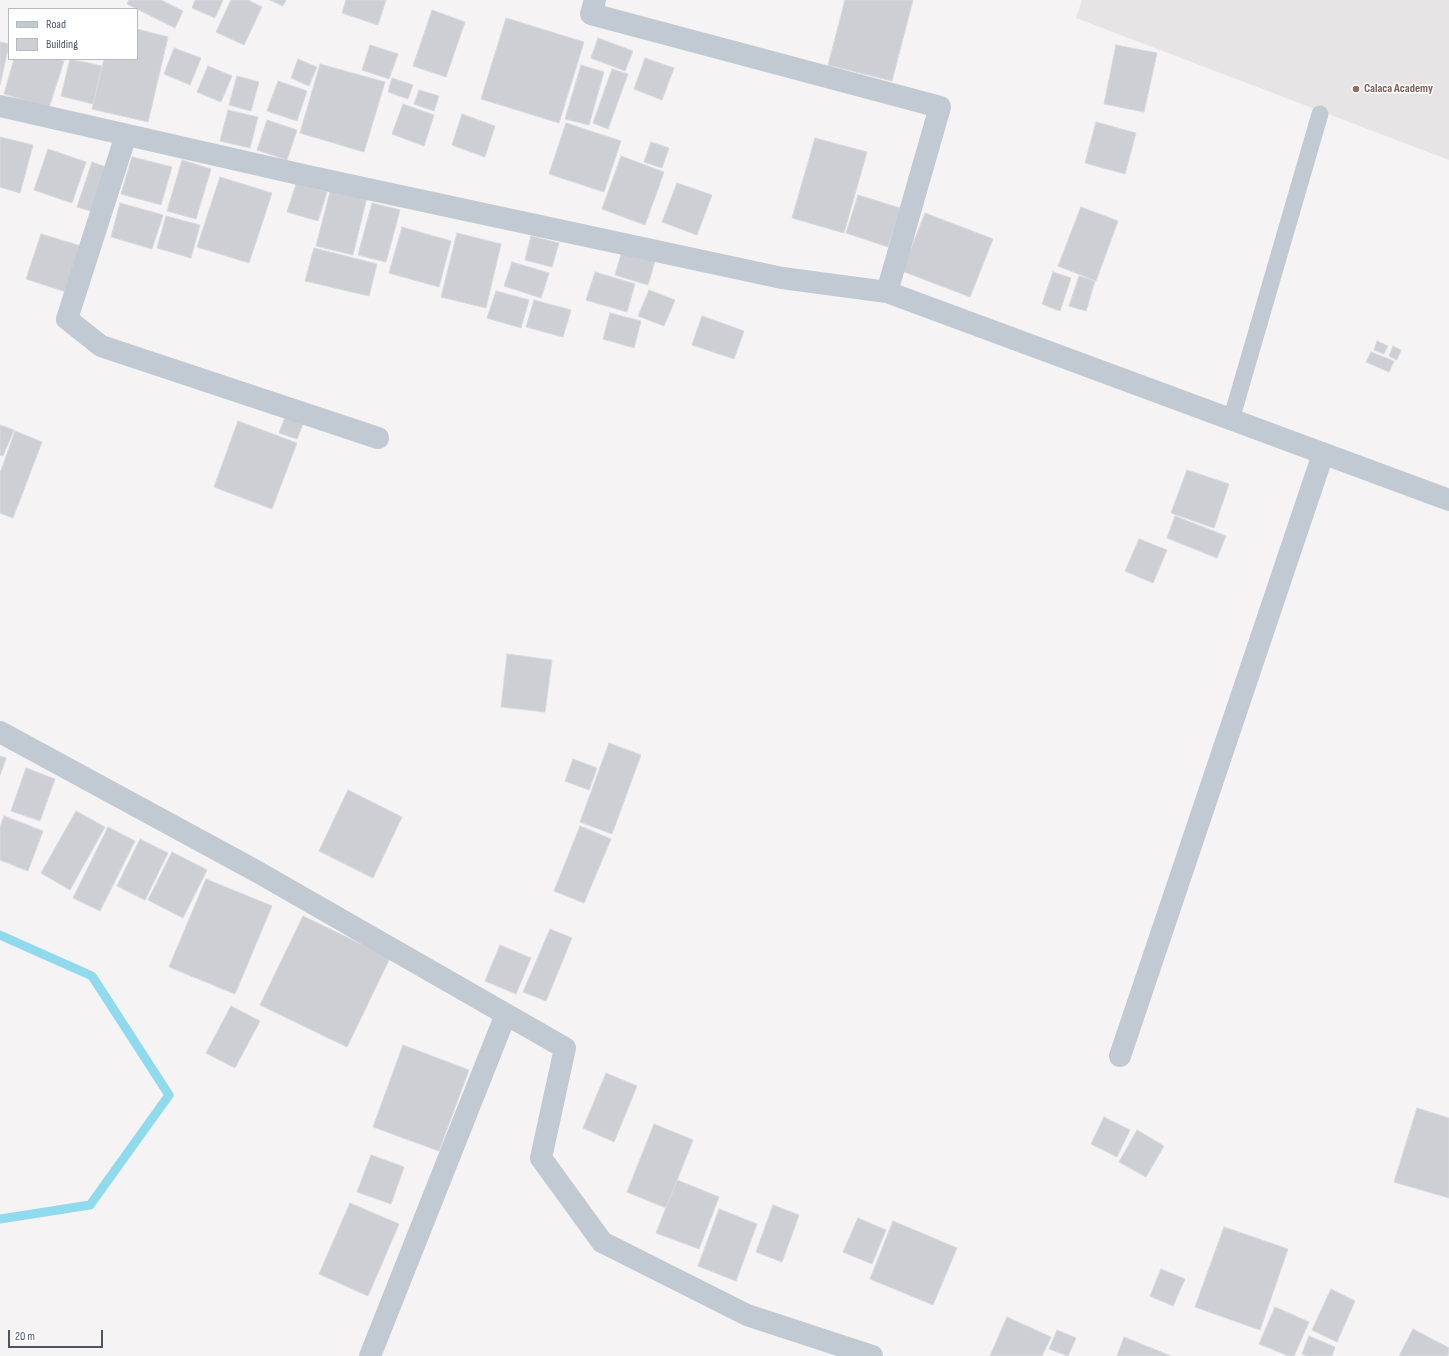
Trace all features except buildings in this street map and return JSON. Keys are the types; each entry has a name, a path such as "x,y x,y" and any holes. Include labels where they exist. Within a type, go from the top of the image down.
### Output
{"street":[{"path":"596,0 591,14 940,107 887,292"},
{"path":"0,106 320,179 782,278 887,292 1449,500"},
{"path":"126,134 67,319 101,346 378,438"},
{"path":"1120,1056 1323,454"},
{"path":"0,732 256,871 565,1048 541,1158 602,1242 747,1316 872,1356"},
{"path":"370,1356 506,1014"}],"lane":[{"path":"1231,420 1320,114"}],"shaded area":[{"name":"Calaca Academy","path":"1082,0 1449,0 1449,160 1076,18"}],"waterway":[{"path":"0,935 92,976 169,1095 90,1205 0,1219"}],"place":[{"name":"Calaca Academy","path":"1356,89"}]}
